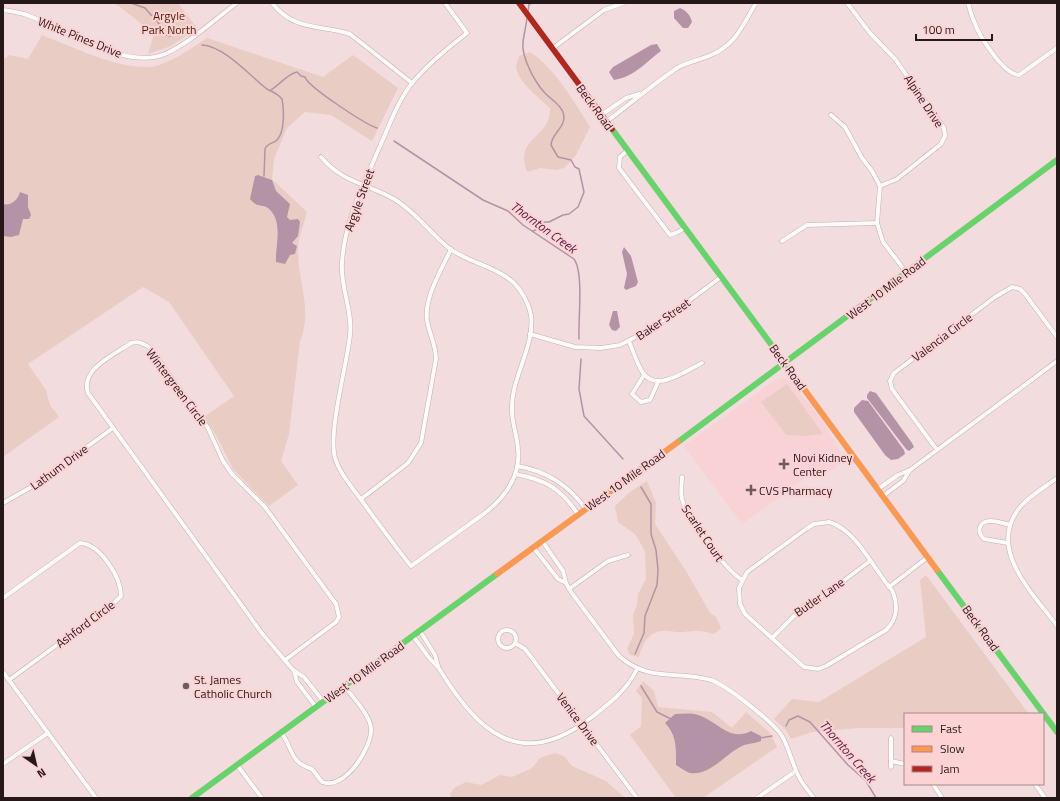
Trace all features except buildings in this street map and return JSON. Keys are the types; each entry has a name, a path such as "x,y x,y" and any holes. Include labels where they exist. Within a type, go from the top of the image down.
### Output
{"main road":[{"name":"Beck Road","path":"519,3 1043,713"},
{"name":"West 10 Mile Road","path":"192,798 785,363 1057,160"},
{"name":"Beck Road","path":"1044,714 1057,732"}],"street":[{"name":"White Pines Drive","path":"3,10 24,14 114,53 133,58 146,58 164,54 181,45 236,3"},
{"path":"272,3 283,16 300,25 340,30 350,34 412,83"},
{"name":"Argyle Street","path":"445,3 467,33 436,58 412,83 400,101 352,213 345,238 342,264 350,334 337,412 334,447 340,469 411,566 494,506 510,487 515,474"},
{"path":"553,48 604,10 624,3"},
{"path":"606,122 630,104 641,93 682,65 725,48 740,32 756,3"},
{"name":"Alpine Drive","path":"847,3 870,32 895,59 944,128 945,136 941,144 906,173 897,179 880,186"},
{"path":"968,3 974,21 981,35 1001,64 1007,70 1019,75 1056,49"},
{"path":"601,115 626,98 641,93"},
{"path":"831,115 845,127 880,186 877,223 884,242 906,272"},
{"path":"628,150 620,157 619,168 670,235 685,228"},
{"path":"321,157 342,176 392,198 405,206 452,249 498,272 515,284 521,292 530,314 530,334 512,399 513,420 518,449 515,474 540,481 556,488 565,496 578,514"},
{"path":"782,241 807,225 877,223"},
{"path":"361,499 408,463 421,443 436,359 436,350 430,335 427,318 428,308 432,293 452,249"},
{"name":"Baker Street","path":"530,334 562,344 587,348 601,348 629,341 651,329 721,277"},
{"name":"Valencia Circle","path":"937,450 892,389 890,381 894,373 1009,288 1017,288 1023,291 1057,337"},
{"name":"Wintergreen Circle","path":"285,660 336,622 339,617 336,604 265,507 232,474 223,461 208,428 150,348 144,343 137,341 131,343 96,367 87,378 86,385 88,393 261,632 293,670 304,677 323,702"},
{"path":"629,341 644,375 658,382 668,380 702,363"},
{"path":"878,489 898,474 910,470 1057,362"},
{"path":"644,375 632,394 641,402 650,400 658,382"},
{"name":"Lathum Drive","path":"3,503 33,486 113,428"},
{"path":"517,466 535,470 561,482 572,491 586,509"},
{"path":"883,496 903,481 910,470"},
{"name":"Scarlet Court","path":"682,477 681,495 687,511 722,562 733,574 742,580"},
{"path":"1057,478 1022,505 1010,525 1008,543 1013,565 1057,626"},
{"path":"556,488 561,482"},
{"path":"1008,543 984,539 980,534 980,528 983,523 990,521 1010,525"},
{"path":"829,522 838,525 848,532 889,587 895,597 895,616 891,626 826,666 818,669 804,667 745,614 738,596 742,580 747,572 794,537 814,524 829,522"},
{"path":"542,541 564,571 566,583 569,589 610,646 627,664 652,674 706,679 721,684 775,728 786,745 796,771 814,798"},
{"name":"Ashford Circle","path":"3,598 80,543 88,543 95,548 117,577 121,587 121,596 113,604 9,680"},
{"path":"533,547 558,579 566,583"},
{"path":"569,589 608,561 628,555"},
{"path":"889,587 928,557"},
{"name":"Butler Lane","path":"772,638 803,607 830,591 870,561"},
{"path":"420,631 435,655 438,667"},
{"name":"Venice Drive","path":"504,631 513,632 516,637 515,643 509,648 504,647 500,643 500,635 504,631"},
{"path":"413,636 430,659 438,667 471,714 482,725 501,737 523,743 546,742 564,736 618,696 631,681 637,669"},
{"name":"Venice Drive","path":"515,643 525,649 637,798"},
{"name":"Wintergreen Circle","path":"293,670 297,682 316,707"},
{"path":"3,672 96,798"},
{"path":"281,732 297,762 306,768 312,769 322,782 335,783 346,776 362,756 371,730 370,722 344,686"},
{"path":"3,764 48,733"},
{"path":"891,738 891,767"},
{"path":"891,761 904,764"},
{"path":"237,764 262,798"},
{"path":"757,798 796,771"},
{"path":"934,785 942,798"},
{"path":"1036,785 1045,798"}],"shaded area":[{"path":"680,8 689,15 692,22 688,28 683,28 674,18 674,11"},
{"path":"657,44 661,51 628,76 614,80 609,72 613,67 651,45"},
{"path":"258,175 272,180 276,191 290,204 287,217 290,220 298,219 300,222 298,236 292,243 297,246 295,254 290,255 285,264 276,262 278,234 276,220 273,213 266,207 255,204 250,199 255,176"},
{"path":"20,192 28,195 28,207 31,215 29,219 23,219 19,235 11,237 3,236 3,204 14,202 18,198"},
{"path":"624,247 631,256 638,282 636,286 626,290 624,288 627,274 622,252"},
{"path":"613,311 617,311 620,327 616,331 612,330 609,325"},
{"path":"783,378 790,381 824,423 845,460 829,472 805,478 742,524 684,446 775,380"},
{"path":"870,391 876,393 912,443 914,447 909,451 867,398"},
{"path":"862,400 868,401 904,450 905,454 898,459 891,460 885,455 854,412 854,408"},
{"path":"675,714 694,714 702,716 735,734 743,734 751,731 761,736 761,741 740,747 704,771 690,773 676,765 676,748 674,737 665,723"}],"green space":[{"name":"Argyle Park North","path":"112,3 178,3 197,28 171,46 148,54 154,34 119,6"},
{"path":"42,35 116,63 147,67 159,65 171,60 207,38 323,77 353,55 398,88 372,141 331,115 305,112 287,128 274,159 272,179 307,212 298,246 305,308 304,330 300,341 289,434 281,461 298,485 269,506 233,469 216,435 204,417 234,396 169,302 143,287 28,364 46,390 50,405 59,417 3,457 3,60 9,55 28,59"},
{"path":"530,52 556,76 590,127 576,155 564,168 556,170 540,168 527,172 524,160 525,151 529,144 545,126 549,118 550,108 529,89 517,71 516,66 519,56"},
{"path":"787,384 823,434 804,436 786,435 761,402"},
{"path":"647,481 656,503 655,524 686,571 710,613 716,617 721,628 714,634 698,631 656,632 652,634 645,642 639,657 630,655 627,649 634,634 633,615 637,605 638,594 646,579 645,551 635,534 618,522 615,506 630,492"},
{"path":"926,575 1028,713 904,713 904,728 859,728 812,732 791,739 786,730 774,719 792,699 819,702 926,637 920,580"},
{"path":"643,681 654,691 658,707 712,712 732,728 746,712 770,733 777,747 703,798 676,798 630,735 641,726 642,698 636,691"},
{"path":"555,753 564,756 572,766 606,781 625,798 451,798 450,794 454,788 466,782 481,785 500,775 512,777 532,768 540,758"}],"waterway":[{"name":"Thornton Creek","path":"131,3 145,8 151,15 154,16 166,35 170,36"},
{"path":"528,12 529,4 534,3"},
{"path":"527,18 523,42 526,62 540,88 559,106 564,117 551,145 558,157 571,160 575,167 579,169 584,192 578,207 569,214 563,215 549,222 544,222 538,229 533,231"},
{"path":"202,45 219,50 228,56 267,89 282,99 283,126 277,140 265,149 264,176"},
{"name":"Thornton Creek","path":"271,90 287,77 297,72 301,76 305,77 316,89 338,105 361,120 377,128"},
{"name":"Thornton Creek","path":"394,141 483,200 508,211 523,225 574,259 577,265 580,285 579,339"},
{"name":"Thornton Creek","path":"581,359 579,389 584,416 623,459"},
{"name":"Thornton Creek","path":"635,654 644,633 645,616 657,585 658,570 656,550 651,534 651,504 641,487"},
{"name":"Thornton Creek","path":"641,686 657,712 671,719"},
{"name":"Thornton Creek","path":"786,726 789,720 798,716 810,722 848,765 866,781 876,798"},
{"name":"Thornton Creek","path":"760,738 772,736"}],"traffic: fast":[{"path":"612,129 793,374"},
{"path":"678,442 1057,160"},
{"path":"937,570 1043,713"},
{"path":"192,798 497,574"},
{"path":"1044,714 1057,732"}],"traffic: slow":[{"path":"793,374 937,570"},
{"path":"497,574 678,442"}],"traffic: jam":[{"path":"519,3 612,129"}],"place":[{"name":"Novi Kidney Center","path":"784,464"},
{"name":"CVS Pharmacy","path":"751,490"},
{"name":"St. James Catholic Church","path":"186,686"}]}
